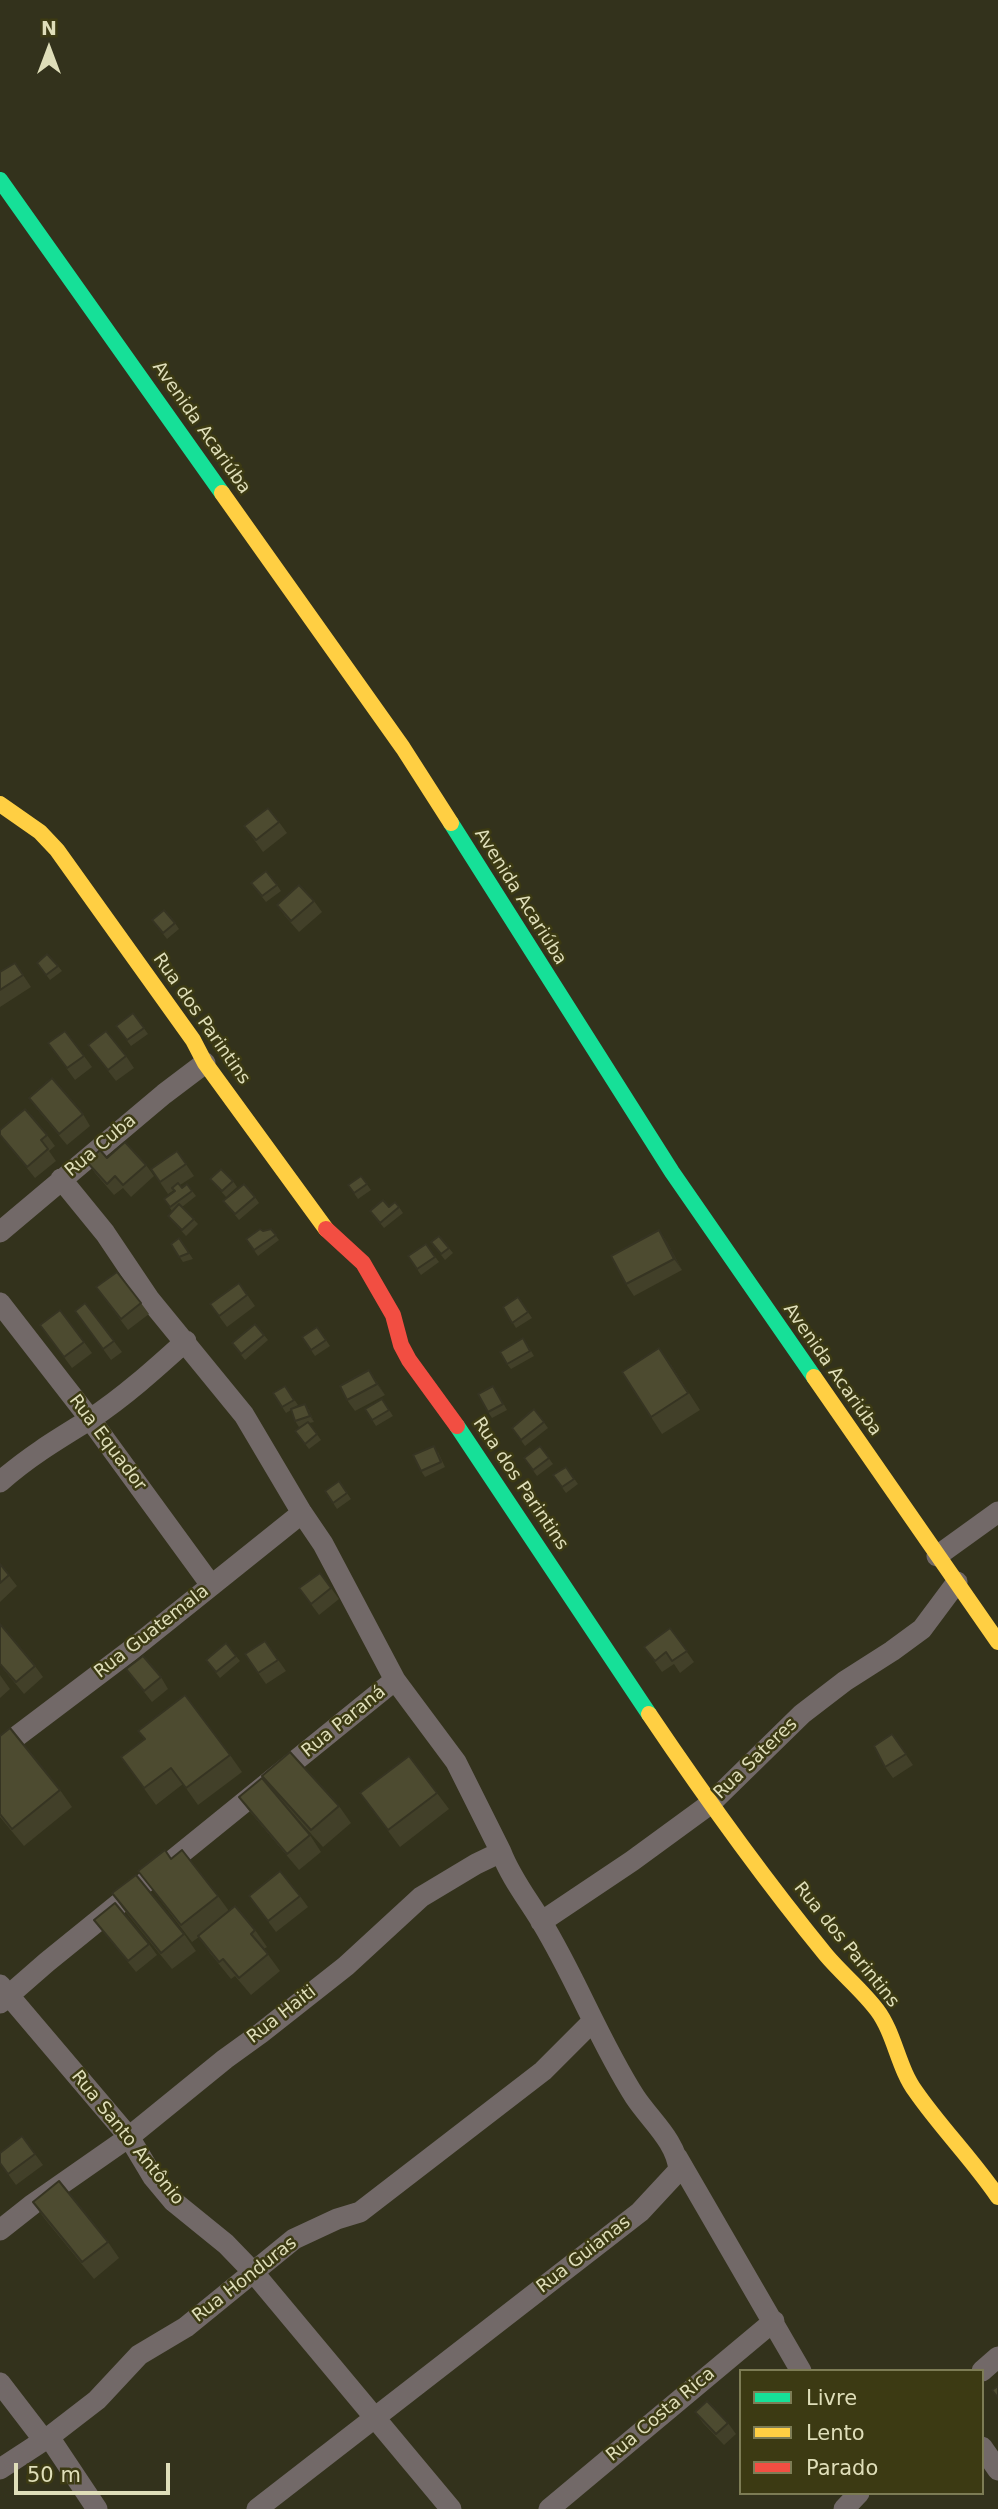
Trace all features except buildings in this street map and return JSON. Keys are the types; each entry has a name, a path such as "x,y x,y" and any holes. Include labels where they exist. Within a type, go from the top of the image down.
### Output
{"street":[{"name":"Avenida Acariúba","path":"0,180 403,748 671,1172 998,1642"},
{"name":"Rua dos Parintins","path":"0,804 40,832 57,850 193,1040 205,1063 238,1106 278,1168 320,1224 363,1263 393,1315 401,1345 409,1360 462,1433 710,1804 828,1956 877,2010 914,2091 980,2170 998,2197"},
{"name":"Rua Cuba","path":"0,1232 205,1063"},
{"path":"61,1179 105,1233 150,1300 244,1415 323,1544 396,1680 456,1762 522,1894 541,1922 635,2097 677,2157 800,2369"},
{"name":"Rua Equador","path":"0,1303 90,1419 211,1585"},
{"path":"0,1482 51,1442 90,1419 139,1383 186,1341"},
{"path":"937,1556 998,1512"},
{"name":"Rua Guatemala","path":"0,1749 131,1650 302,1513"},
{"name":"Rua Sateres","path":"541,1922 710,1804 802,1714 922,1629 957,1582"},
{"name":"Rua Paraná","path":"3,1995 396,1680"},
{"name":"Rua Haiti","path":"0,2230 130,2137 225,2059 346,1966 421,1897 500,1852"},
{"name":"Rua Santo Antônio","path":"3,1995 130,2137 153,2177 173,2201 226,2244 254,2273 451,2509"},
{"name":"Rua Honduras","path":"0,2469 97,2400 139,2355 186,2327 294,2239 337,2219 360,2212 543,2071 593,2021"},
{"name":"Rua Guianas","path":"257,2509 640,2212 679,2170 677,2157"},
{"name":"Rua Costa Rica","path":"549,2509 774,2321"},
{"path":"984,2369 998,2357"},
{"path":"0,2383 46,2438 97,2509"},
{"path":"984,2449 998,2470"},
{"path":"844,2509 857,2495"}],"traffic: fast":[{"path":"0,180 222,493"},
{"path":"451,823 672,1172 814,1377"},
{"path":"457,1426 649,1714"}],"traffic: slow":[{"path":"222,493 403,748 451,823"},
{"path":"0,804 40,832 57,850 193,1040 205,1063 326,1229"},
{"path":"814,1377 998,1642"},
{"path":"649,1714 780,1897 826,1955 877,2010 910,2083 998,2197"}],"traffic: jam":[{"path":"326,1229 363,1263 393,1315 401,1345 409,1360 457,1426"}]}
